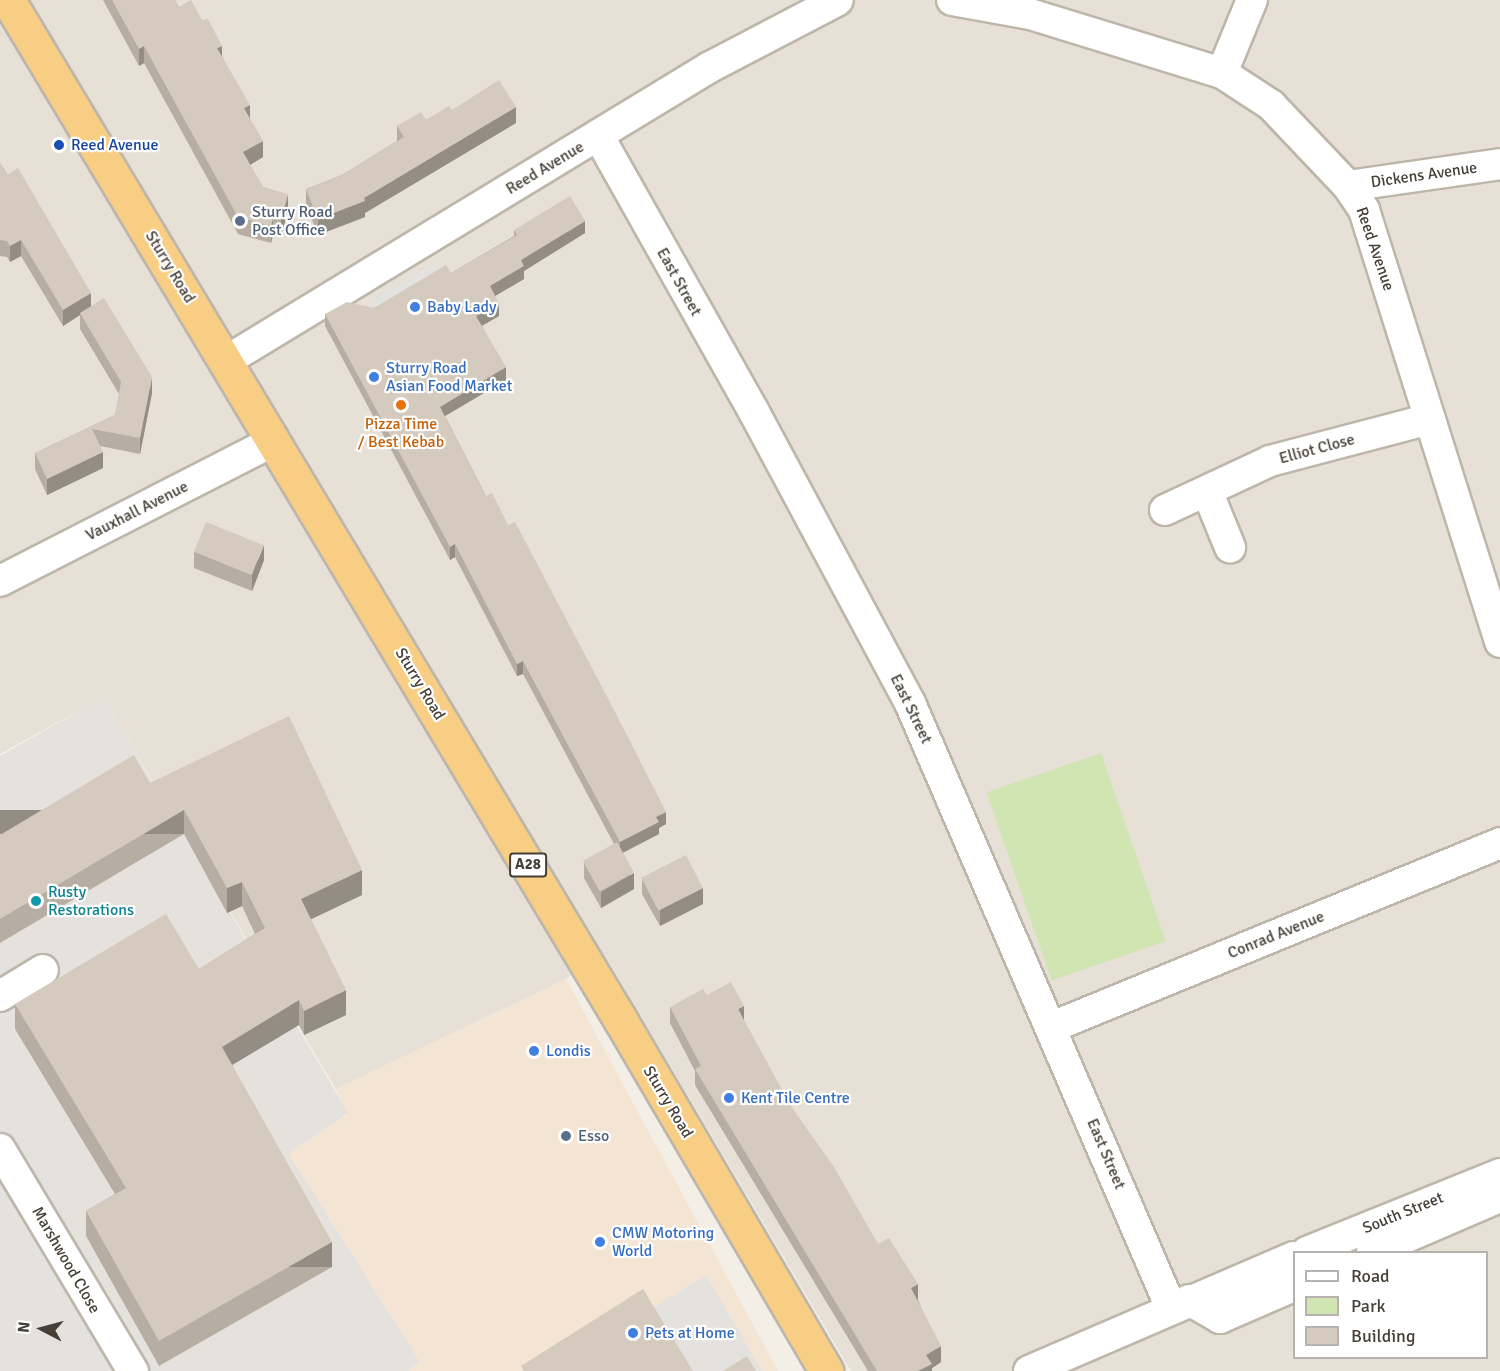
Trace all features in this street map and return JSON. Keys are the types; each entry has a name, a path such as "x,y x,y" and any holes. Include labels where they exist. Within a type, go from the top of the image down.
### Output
{"highway":[{"name":"Sturry Road","path":"8,0 274,441 826,1371"}],"street":[{"name":"Reed Avenue","path":"226,361 710,67 838,0"},
{"name":"Reed Avenue","path":"952,0 1030,14 1222,73 1271,105 1348,186 1364,210 1500,642"},
{"path":"1222,73 1252,0"},
{"name":"East Street","path":"598,135 754,412 910,703 1052,1027 1180,1304"},
{"name":"Dickens Avenue","path":"1348,186 1500,164"},
{"name":"Elliot Close","path":"1164,510 1270,462 1430,419"},
{"name":"Vauxhall Avenue","path":"0,581 274,441"},
{"path":"1207,491 1230,547"},
{"name":"Conrad Avenue","path":"1052,1027 1500,843"},
{"path":"0,996 43,970"},
{"name":"Marshwood Close","path":"0,1149 133,1371"},
{"name":"South Street","path":"1309,1251 1500,1174"},
{"name":"South Street","path":"1374,1251 1500,1197"},
{"path":"1029,1371 1180,1304 1293,1257"},
{"path":"1180,1304 1220,1318 1293,1286"}],"shaded area":[{"path":"0,0 1500,0 1500,1371 851,1371 604,954 566,979 336,1089 103,697 0,754"},
{"path":"437,262 446,278 395,345 367,304"},
{"path":"103,697 348,1113 289,1154 420,1362 409,1371 0,1371 0,756"},
{"path":"566,979 778,1371 409,1371 420,1362 289,1154 348,1114 336,1089"},
{"path":"706,1275 762,1371 678,1371 643,1314"}],"green space":[{"path":"1101,753 1166,941 1051,981 987,792"}],"building":[{"path":"112,0 175,0 179,7 191,0 202,20 208,19 222,46 217,48 250,105 244,108 263,141 243,152 263,187 288,194 281,220 273,218 271,226 238,217 144,46 139,49"},
{"path":"499,80 516,107 364,198 365,201 318,219 306,189 342,175 404,137 397,126 421,112 426,120 449,106 452,110"},
{"path":"0,163 7,175 18,168 91,293 63,310 21,240 10,246 7,241 0,240"},
{"path":"570,196 585,221 521,260 524,266 490,286 499,303 476,316 506,367 440,407 486,496 492,493 508,525 515,522 666,812 656,817 659,822 620,842 523,661 517,664 455,544 450,547 325,314 347,302 374,308 446,265 451,273 517,235 514,230"},
{"path":"104,298 152,377 140,438 92,429 103,452 47,479 35,453 115,415 121,382 80,313"},
{"path":"206,522 263,545 251,575 194,552"},
{"path":"289,716 362,870 301,899 346,990 304,1011 299,1000 222,1047 332,1242 159,1341 86,1211 126,1188 15,1004 166,914 199,969 265,928 242,882 227,888 184,810 0,919 0,835 134,755 150,783"},
{"path":"617,842 634,873 600,892 583,861"},
{"path":"686,855 703,888 658,911 641,878"},
{"path":"731,982 744,1006 738,1009 790,1105 834,1167 878,1244 889,1238 918,1284 911,1288 941,1346 926,1355 932,1364 918,1371 877,1371 695,1069 701,1066 670,1007 703,989 707,995"},
{"path":"643,1289 693,1371 524,1371 521,1366"},
{"path":"747,1356 756,1371 723,1371"}],"place":[{"name":"Reed Avenue","path":"59,145"},
{"name":"Sturry Road Post Office","path":"240,221"},
{"name":"Baby Lady","path":"415,307"},
{"name":"Sturry Road Asian Food Market","path":"374,377"},
{"name":"Pizza Time / Best Kebab","path":"401,405"},
{"name":"Rusty Restorations","path":"36,901"},
{"name":"Londis","path":"534,1051"},
{"name":"Kent Tile Centre","path":"729,1098"},
{"name":"Esso","path":"566,1136"},
{"name":"CMW Motoring World","path":"600,1242"},
{"name":"Pets at Home","path":"633,1333"}]}
